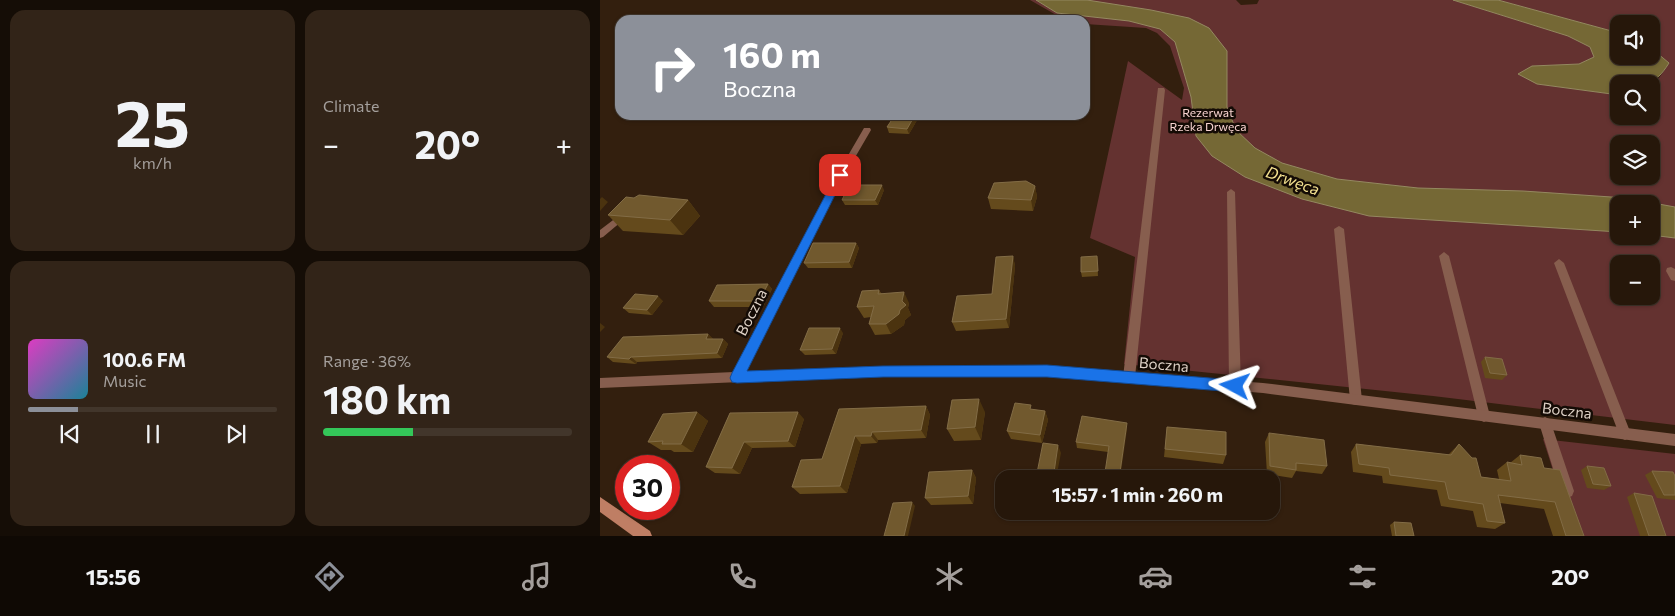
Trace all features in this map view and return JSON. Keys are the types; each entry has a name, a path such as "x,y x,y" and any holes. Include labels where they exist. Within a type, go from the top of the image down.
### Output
{"main road":[{"path":"600,504 645,536"}],"street":[{"path":"1129,377 1161,90"},
{"name":"Boczna","path":"737,378 832,190 867,130"},
{"path":"1231,192 1235,386"},
{"path":"600,235 634,207"},
{"path":"1339,229 1356,400"},
{"path":"1444,256 1484,416"},
{"path":"1559,263 1625,434"},
{"name":"Boczna","path":"600,383 883,371 1028,371 1235,386 1675,440"},
{"path":"1545,424 1571,502"}],"green space":[{"path":"1030,0 1236,0 1241,5 1257,4 1259,0 1453,0 1568,36 1590,47 1594,57 1580,64 1532,66 1537,84 1610,94 1610,125 1660,125 1660,76 1669,63 1660,56 1660,15 1610,15 1610,31 1498,0 1675,0 1675,425 1433,396 1124,364 1135,257 1090,238 1128,61 1182,100 1184,88 1170,46 1157,33 1146,28 1090,24 1090,15 1056,15"},
{"path":"1543,439 1675,454 1675,536 1574,536"}],"water":[{"name":"Rezerwat Rzeka Drwęca","path":"1036,0 1087,0 1151,10 1189,18 1209,28 1227,51 1227,107 1236,130 1255,148 1282,163 1337,179 1418,188 1523,191 1610,197 1610,231 1369,216 1302,199 1245,177 1212,156 1196,136 1191,97 1175,42 1160,29 1129,21 1090,17 1090,15 1057,13"},
{"path":"1453,0 1498,0 1610,31 1610,65 1660,65 1660,56 1669,63 1660,75 1610,75 1610,94 1537,84 1518,74 1532,66 1579,64 1594,57 1590,47 1568,36"},
{"name":"Rezerwat Rzeka Drwęca","path":"1660,204 1675,207 1675,238 1660,236"}],"building":[{"path":"892,120 912,120 907,129 887,127"},
{"path":"1026,181 1035,186 1031,200 988,198 994,183"},
{"path":"849,185 882,185 875,200 842,200"},
{"path":"639,195 688,200 670,220 608,215 626,197 634,198"},
{"path":"813,243 856,243 849,262 804,263"},
{"path":"1013,256 1006,319 952,322 957,296 992,294 996,257"},
{"path":"1097,256 1098,271 1081,272 1081,257"},
{"path":"768,284 759,301 709,301 717,285"},
{"path":"879,290 878,294 904,292 902,301 906,305 900,310 899,314 886,324 869,324 874,306 857,307 862,291"},
{"path":"635,294 658,296 647,310 623,308"},
{"path":"809,328 840,328 832,349 800,350"},
{"path":"708,334 706,339 723,339 717,353 631,357 629,359 607,357 623,337"},
{"path":"1485,357 1502,359 1507,375 1490,373"},
{"path":"979,399 975,427 947,429 952,400"},
{"path":"1015,403 1031,405 1030,409 1045,411 1040,435 1007,431"},
{"path":"926,406 921,430 872,432 871,436 855,436 840,486 792,487 801,460 822,459 839,409"},
{"path":"697,412 681,444 662,444 663,441 648,442 663,414"},
{"path":"798,412 788,441 744,442 732,468 706,467 730,413"},
{"path":"1082,416 1127,423 1120,470 1105,470 1109,446 1076,442"},
{"path":"1167,427 1226,432 1226,455 1165,449"},
{"path":"1269,433 1324,440 1327,466 1296,463 1296,470 1270,466"},
{"path":"1043,443 1058,445 1054,470 1038,470"},
{"path":"1356,444 1451,455 1459,444 1472,458 1476,458 1481,477 1511,481 1507,462 1522,465 1520,455 1541,458 1544,468 1560,470 1584,536 1566,536 1555,502 1498,495 1505,523 1487,521 1483,504 1449,499 1445,482 1390,475 1389,468 1359,464"},
{"path":"1587,466 1604,468 1611,486 1593,484"},
{"path":"972,470 968,496 925,498 929,472"},
{"path":"1652,471 1673,472 1675,476 1675,495 1664,495"},
{"path":"1634,493 1652,496 1666,536 1649,536"},
{"path":"912,502 904,536 884,536 893,503"},
{"path":"1394,522 1411,523 1414,536 1396,536"}],"route":[{"path":"840,175 737,378 883,371 1047,371 1235,386"}],"water label":[{"name":"Drwęca","path":"1293,180"}]}
